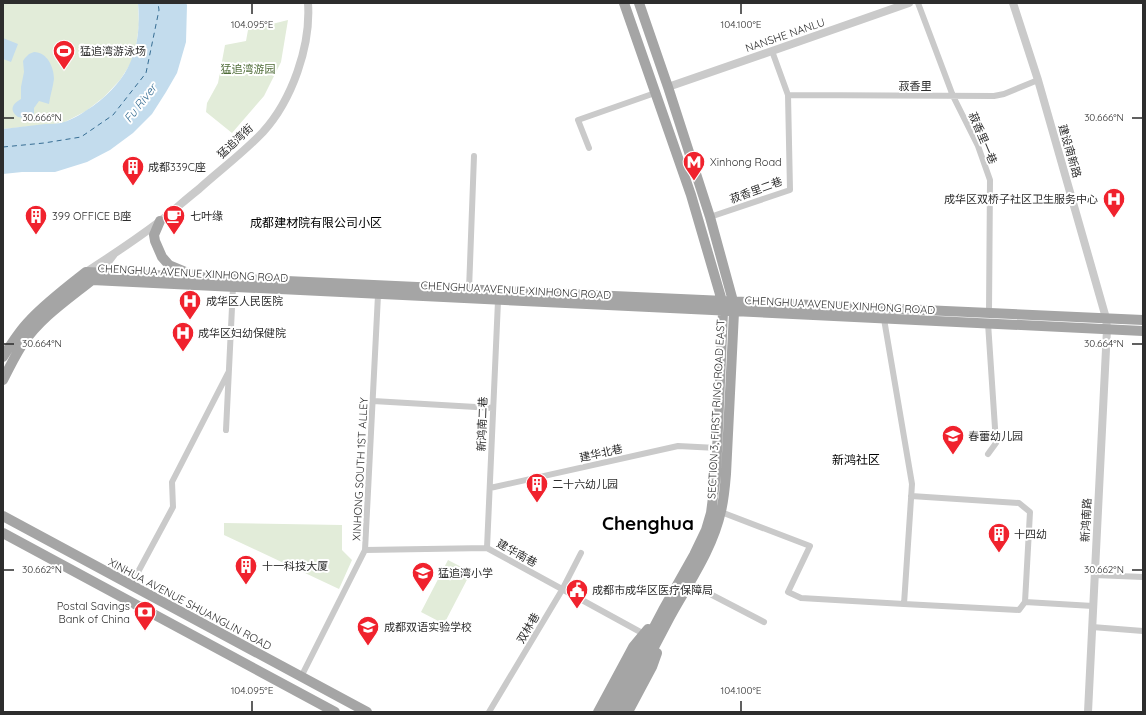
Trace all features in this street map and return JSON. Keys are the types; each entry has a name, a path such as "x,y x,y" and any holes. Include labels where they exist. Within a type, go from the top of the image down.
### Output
{"main road":[{"name":"SECTION 3, FIRST RING ROAD EAST","path":"624,3 691,195 722,301 723,312 717,448 714,496 711,513 706,530 667,613"},
{"name":"SECTION 3, FIRST RING ROAD EAST","path":"639,3 710,217 733,307 726,474 721,512 709,545 689,582 667,613"},
{"path":"160,221 154,235 162,257 169,264 198,278"},
{"name":"CHENGHUA AVENUE XINHONG ROAD","path":"89,276 100,273 722,301 733,307 884,319 1143,331"},
{"name":"CHENGHUA AVENUE XINHONG ROAD","path":"89,276 233,288 723,312 733,307 989,312 1143,320"},
{"name":"猛追湾街","path":"3,357 14,338 29,320 50,301 89,276"},
{"name":"猛追湾街","path":"3,380 22,345 37,326 89,276"},
{"name":"XINHUA AVENUE SHUANGLIN ROAD","path":"3,516 367,712"},
{"path":"3,533 335,712"},
{"path":"598,712 634,647 644,634 667,613"},
{"path":"609,712 667,613"},
{"path":"620,712 667,613"},
{"path":"628,712 652,667 667,613"}],"street":[{"name":"猛追湾街","path":"89,276 114,254 160,221 241,153 264,131 277,113 292,87 302,58 307,33 308,3"},
{"name":"NANSHE NANLU","path":"668,87 909,3"},
{"name":"菽香里一巷","path":"918,3 954,96 978,146 990,180 989,312"},
{"name":"建设南新路","path":"1013,3 1038,80 1106,318 1107,329"},
{"name":"菽香里二巷","path":"710,217 790,190 788,96 772,51"},
{"name":"菽香里","path":"788,96 994,96 1004,94 1038,80"},
{"path":"590,148 578,120 655,92"},
{"path":"468,290 474,156"},
{"name":"猛追湾街","path":"100,273 114,254"},
{"path":"226,430 233,288"},
{"name":"XINHONG SOUTH 1ST ALLEY","path":"301,677 366,550 378,295"},
{"name":"新鸿南二巷","path":"487,548 498,301"},
{"path":"884,319 912,484 904,604"},
{"path":"988,323 996,443 988,454"},
{"name":"新鸿南路","path":"1088,712 1107,329"},
{"path":"131,586 173,507 172,482 228,373"},
{"path":"373,401 493,408"},
{"name":"建华北巷","path":"490,488 678,446 717,448"},
{"path":"721,512 810,546 788,592 801,598 1019,610 1025,602 1030,512 1019,503 911,496"},
{"name":"建华南巷","path":"366,550 487,548 644,634"},
{"name":"双林巷","path":"489,712 562,590 581,553"},
{"path":"1094,575 1143,577"},
{"path":"689,582 764,622"},
{"path":"1025,602 1093,606"},
{"path":"1092,627 1143,631"}],"green space":[{"name":"猛追湾游泳场","path":"3,3 138,3 139,25 136,47 131,63 120,80 104,97 86,111 63,123 3,129"},
{"name":"猛追湾游园","path":"288,20 281,62 264,96 232,133 206,112 207,103 218,83 225,45 246,41 248,30"},
{"path":"224,523 342,525 342,550 352,560 339,589 224,535"},
{"path":"448,560 471,572 444,624 421,612"}],"water":[{"name":"Fu River","path":"138,3 186,3 187,5 186,42 177,73 152,114 133,133 110,150 87,162 55,172 22,172 3,174 3,129 57,124 68,121 93,106 106,96 116,85 125,73 135,48 139,19"},
{"path":"3,38 18,44 11,62 3,59"},
{"path":"34,52 46,57 53,70 54,79 49,104 39,101 34,108 34,116 30,114 25,118 18,117 13,112 13,107 15,103 21,99 21,87 24,72 23,61 29,54"}],"ferry route":[{"path":"3,147 44,143 81,137 113,115 146,73 159,10 158,3"}],"place":[{"name":"猛追湾游泳场","path":"64,70"},
{"name":"Xinhong Road","path":"694,182"},
{"name":"成都339C座","path":"133,186"},
{"name":"成华区双桥子社区卫生服务中心","path":"1114,218"},
{"name":"399 OFFICE B座","path":"36,236"},
{"name":"七叶缘","path":"174,236"},
{"name":"成华区人民医院","path":"190,320"},
{"name":"成华区妇幼保健院","path":"183,352"},
{"name":"春蕾幼儿园","path":"953,456"},
{"name":"二十六幼儿园","path":"537,504"},
{"name":"十四幼","path":"999,554"},
{"name":"十一科技大厦","path":"246,586"},
{"name":"猛追湾小学","path":"423,592"},
{"name":"成都市成华区医疗保障局","path":"577,610"},
{"name":"Postal Savings Bank of China","path":"145,632"},
{"name":"成都双语实验学校","path":"368,646"}],"district":[{"name":"成都建材院有限公司小区","path":"316,222"},
{"name":"新鸿社区","path":"856,459"},
{"name":"Chenghua","path":"648,523"}]}
